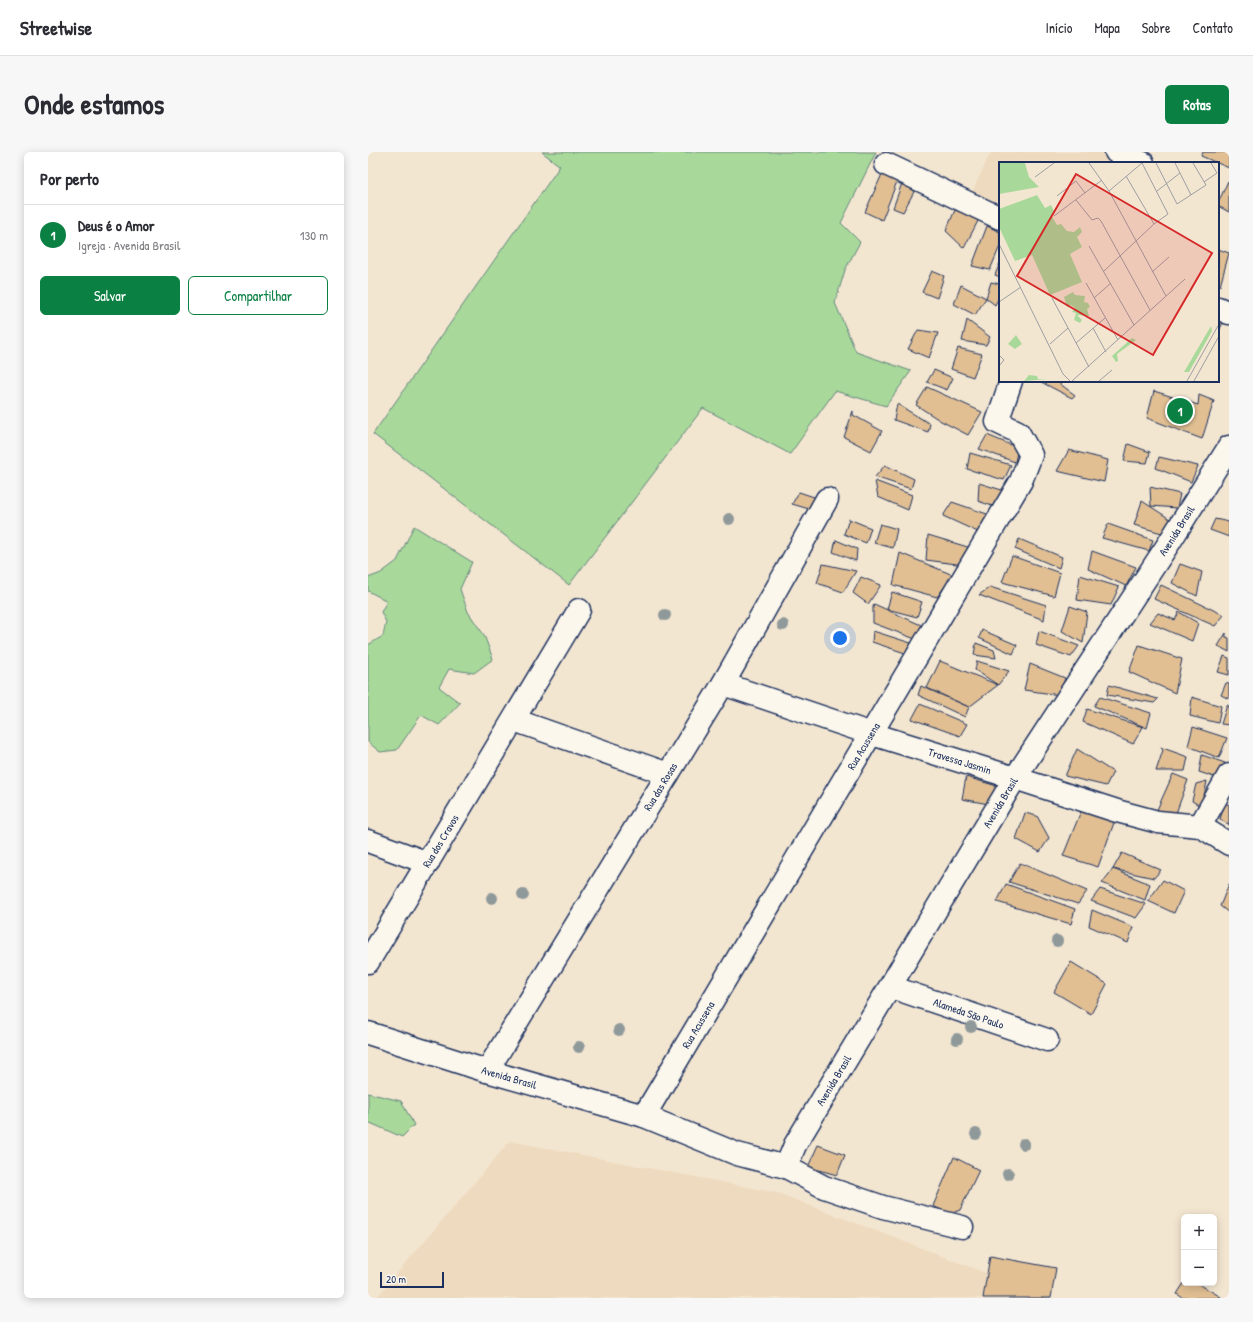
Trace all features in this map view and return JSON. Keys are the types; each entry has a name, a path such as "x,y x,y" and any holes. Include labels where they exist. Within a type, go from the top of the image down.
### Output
{"street":[{"path":"1116,152 1141,162"},
{"path":"886,164 999,218"},
{"path":"1219,308 1229,312"},
{"name":"Rua Acussena","path":"644,1116 1021,481 1031,455 1018,432 997,422 1011,382"},
{"name":"Avenida Brasil","path":"786,1167 795,1144 891,987 1015,778 1169,543 1229,447"},
{"name":"Rua das Rosas","path":"487,1071 723,684 827,499"},
{"name":"Rua dos Cravos","path":"368,962 579,610"},
{"name":"Travessa Jasmin","path":"723,684 872,734 1117,811 1158,822 1200,826"},
{"path":"514,720 668,774"},
{"path":"1229,775 1200,826 1229,844"},
{"path":"368,841 428,863"},
{"name":"Alameda São Paulo","path":"891,987 1047,1040"},
{"name":"Avenida Brasil","path":"368,1033 487,1071 644,1116 737,1154 786,1167 824,1186 883,1207 962,1227"}],"shaded area":[{"path":"991,152 1100,152 1124,162 999,162 999,206 971,194"},
{"path":"510,1141 778,1193 1051,1298 376,1298"}],"green space":[{"path":"542,152 876,152 841,223 860,242 845,270 835,303 856,352 911,371 886,406 835,391 790,454 703,408 569,585 373,434 560,166"},
{"path":"414,526 472,562 460,589 468,612 484,635 493,659 474,673 449,669 439,687 460,703 439,725 421,715 397,750 380,752 368,742 368,645 383,636 386,622 381,612 387,601 368,591 368,578 381,573 397,561"},
{"path":"368,1093 401,1101 414,1125 402,1137 368,1122"}],"building":[{"path":"1203,152 1229,152 1229,168 1219,164 1219,162 1215,162 1201,156"},
{"path":"883,172 898,179 882,220 865,212"},
{"path":"1228,181 1229,212 1219,207 1219,201"},
{"path":"902,183 915,190 903,212 893,208"},
{"path":"955,210 979,219 964,248 946,231"},
{"path":"987,226 999,232 999,248 990,270 972,266"},
{"path":"1219,249 1229,253 1220,286 1219,285"},
{"path":"999,265 999,277 995,275"},
{"path":"932,271 944,276 937,298 922,292"},
{"path":"991,282 999,284 999,297 995,305 986,298"},
{"path":"961,285 986,298 975,315 954,304"},
{"path":"1219,313 1226,315 1219,332"},
{"path":"967,320 990,337 986,345 962,341"},
{"path":"918,330 938,333 929,358 908,349"},
{"path":"958,348 982,354 973,377 951,369"},
{"path":"934,370 953,378 947,390 927,382"},
{"path":"1041,382 1057,382 1075,395 1072,398"},
{"path":"927,387 982,412 968,435 941,421 916,405"},
{"path":"1154,391 1198,405 1199,395 1214,401 1202,439 1147,418"},
{"path":"897,404 930,424 928,432 894,420"},
{"path":"853,411 853,415 882,431 871,451 844,437"},
{"path":"987,435 1018,448 1015,462 979,449"},
{"path":"1128,444 1150,452 1147,463 1124,461"},
{"path":"1069,450 1108,460 1104,482 1057,471"},
{"path":"970,453 1011,465 1004,480 967,469"},
{"path":"1159,457 1198,466 1191,482 1156,468"},
{"path":"885,465 914,479 911,489 875,477"},
{"path":"875,481 912,495 908,510 878,497"},
{"path":"979,483 1005,491 995,507 978,501"},
{"path":"1150,487 1180,494 1177,508 1151,506"},
{"path":"799,492 820,499 809,509 792,504"},
{"path":"1142,501 1173,521 1165,534 1134,525"},
{"path":"952,502 987,514 980,533 943,516"},
{"path":"849,519 871,528 866,543 844,534"},
{"path":"1215,519 1229,522 1229,537 1210,530"},
{"path":"880,524 897,529 893,548 874,543"},
{"path":"1108,524 1153,540 1149,551 1102,538"},
{"path":"928,535 971,548 964,565 926,560"},
{"path":"1019,539 1062,557 1059,568 1015,549"},
{"path":"836,540 857,549 856,561 833,552"},
{"path":"1092,551 1136,567 1126,586 1088,569"},
{"path":"900,553 953,575 937,597 893,585"},
{"path":"1012,556 1060,573 1054,596 1002,582"},
{"path":"823,564 856,571 843,592 817,583"},
{"path":"1180,564 1202,572 1197,596 1172,583"},
{"path":"1080,575 1119,587 1111,605 1077,600"},
{"path":"861,577 881,585 868,604 853,593"},
{"path":"1161,585 1224,615 1215,626 1154,599"},
{"path":"990,587 1046,605 1044,620 979,595"},
{"path":"892,592 922,602 917,617 887,609"},
{"path":"874,604 921,625 918,640 873,623"},
{"path":"1070,606 1087,612 1083,643 1062,631"},
{"path":"1179,612 1198,623 1192,641 1150,623 1158,613 1175,620"},
{"path":"982,630 1017,645 1013,654 979,638"},
{"path":"873,631 914,644 911,655 872,642"},
{"path":"1039,631 1079,646 1071,657 1036,645"},
{"path":"1226,633 1226,637 1229,638 1229,652 1218,646"},
{"path":"976,643 994,650 996,658 974,655"},
{"path":"1139,645 1182,659 1175,693 1129,672"},
{"path":"1224,656 1229,658 1229,675 1218,672"},
{"path":"940,661 998,685 969,707 927,688"},
{"path":"977,661 1009,671 998,685 975,670"},
{"path":"1030,664 1065,678 1060,695 1024,690"},
{"path":"1226,683 1229,684 1229,699 1221,695"},
{"path":"1109,685 1158,699 1154,703 1107,695"},
{"path":"921,686 969,707 965,717 918,695"},
{"path":"1100,697 1151,713 1147,728 1094,706"},
{"path":"1192,697 1221,706 1218,723 1190,716"},
{"path":"920,704 967,724 960,736 912,719"},
{"path":"1227,705 1229,706 1229,725 1221,724"},
{"path":"1087,709 1143,727 1133,744 1083,722"},
{"path":"1193,727 1227,738 1219,758 1188,746"},
{"path":"1160,747 1188,757 1185,771 1156,771 1163,750"},
{"path":"1077,749 1113,772 1106,786 1065,776"},
{"path":"1202,755 1225,763 1226,781 1199,772"},
{"path":"1173,774 1188,780 1175,816 1156,812"},
{"path":"966,777 1004,788 994,805 962,799"},
{"path":"1207,781 1202,807 1192,801 1196,784"},
{"path":"1225,803 1229,805 1229,825 1220,819"},
{"path":"1081,811 1115,820 1098,867 1063,856"},
{"path":"1025,813 1037,816 1049,838 1040,852 1016,839"},
{"path":"1122,853 1161,870 1154,878 1113,869"},
{"path":"1020,863 1087,891 1078,904 1009,882"},
{"path":"1113,869 1150,884 1145,900 1102,883"},
{"path":"1163,880 1184,891 1174,913 1148,901"},
{"path":"1006,884 1075,909 1071,924 997,902"},
{"path":"1229,884 1229,913 1220,906"},
{"path":"1100,889 1146,904 1136,918 1091,901"},
{"path":"1092,910 1133,927 1128,943 1089,926"},
{"path":"1071,962 1107,984 1091,1014 1054,992"},
{"path":"818,1145 845,1155 837,1175 808,1167"},
{"path":"954,1157 979,1170 960,1210 950,1214 933,1206"},
{"path":"990,1256 1056,1268 1051,1298 983,1298"},
{"path":"1182,1286 1202,1286 1221,1297 1183,1298 1177,1294"}],"place":[{"name":"Deus é o Amor","path":"1180,411"}]}
